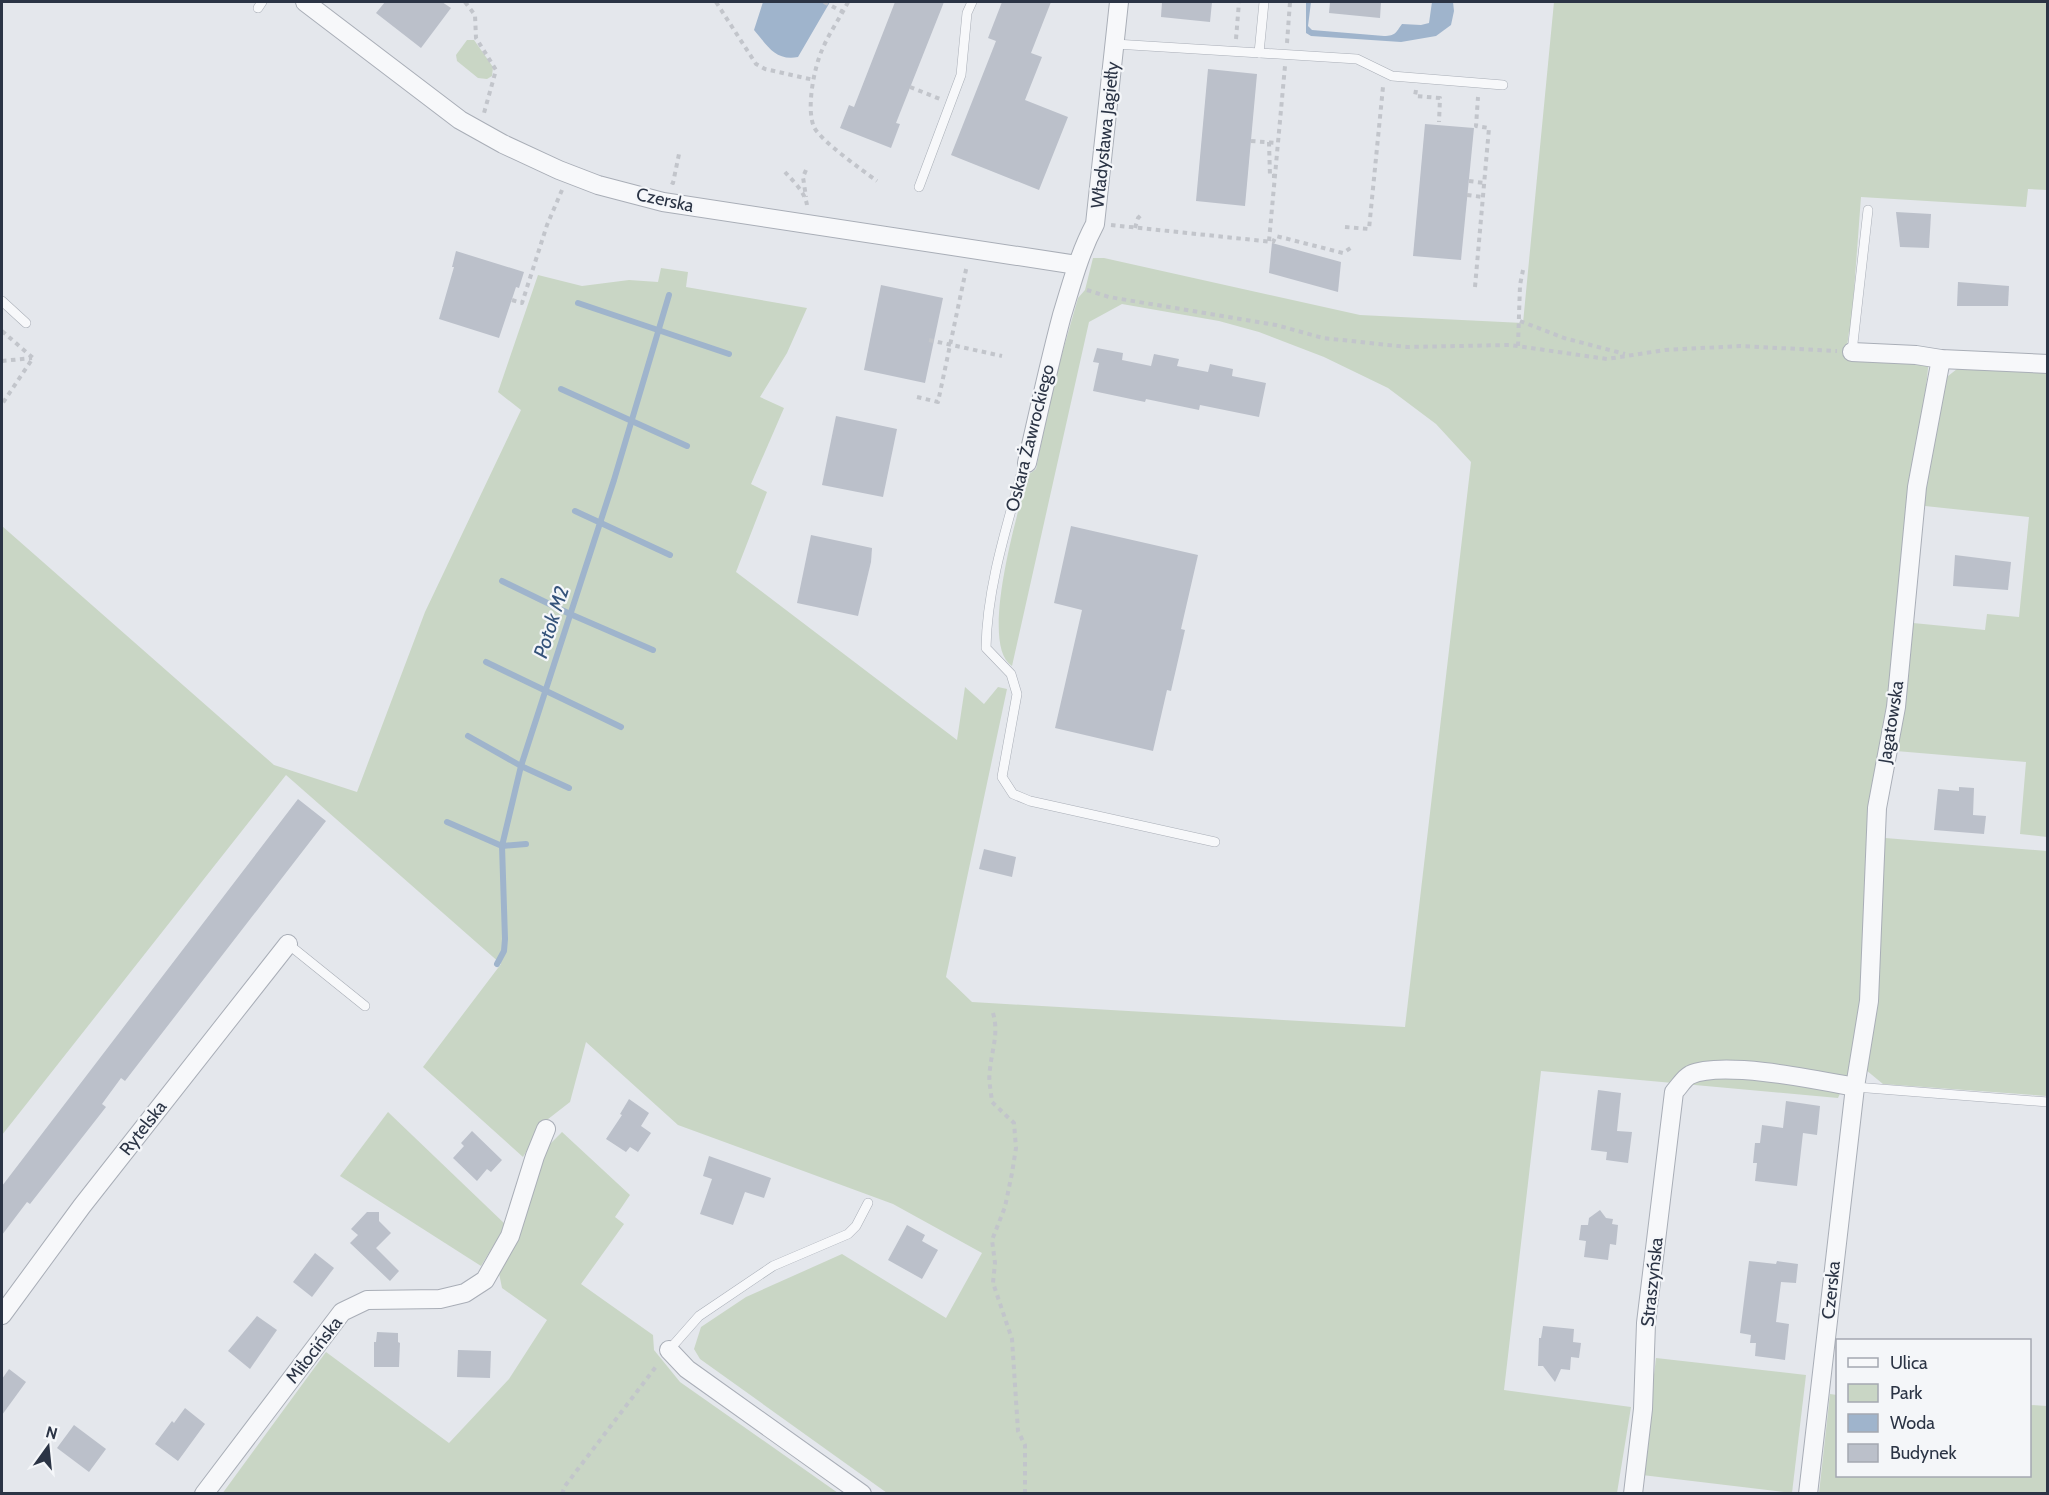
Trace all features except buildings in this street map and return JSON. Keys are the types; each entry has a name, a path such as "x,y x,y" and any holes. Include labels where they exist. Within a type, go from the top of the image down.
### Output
{"street":[{"name":"Czerska","path":"305,2 460,120 503,144 598,185 663,202 1077,265"},
{"name":"Władysława Jagiełły","path":"1077,265 1082,248 1095,224 1119,2"},
{"name":"Oskara Żawrockiego","path":"1027,463 1047,369 1077,265"},
{"path":"1852,352 2048,364"},
{"name":"Jagatowska","path":"1855,1087 1869,1001 1877,808 1896,707 1917,487 1941,359"},
{"name":"Rytelska","path":"2,1316 90,1197 288,944"},
{"name":"Straszyńska","path":"1633,1494 1643,1409 1646,1323 1674,1092 1688,1076 1715,1069 1799,1076 1855,1087"},
{"name":"Czerska","path":"1808,1494 1855,1087"},
{"name":"Miłocińska","path":"204,1494 342,1312 367,1300 440,1299 465,1293 485,1280 510,1236 535,1156 546,1129"},
{"path":"669,1350 687,1369 862,1494"}],"lane":[{"path":"919,187 961,75 967,13 972,2"},
{"path":"1259,53 1264,2"},
{"path":"1115,44 1357,58 1392,76 1503,85"},
{"path":"1852,352 1868,210"},
{"path":"2,302 26,323"},
{"name":"Oskara Żawrockiego","path":"1027,463 1022,471 999,553 986,618 986,648 1011,674 1017,694 1002,777 1013,794 1030,801 1215,842"},
{"path":"288,944 365,1006"},
{"path":"1855,1087 2048,1102"},
{"path":"669,1350 699,1316 773,1266 848,1234 856,1226 868,1203"}],"path":[{"path":"465,2 475,15 476,38 496,70 484,113"},
{"path":"716,2 756,64 765,69 814,80"},
{"path":"824,2 843,12"},
{"path":"848,2 821,51 814,80 810,113 815,128 840,152 877,180"},
{"path":"1235,51 1239,2"},
{"path":"1269,241 1290,2"},
{"path":"1345,227 1369,229 1383,85 1389,86"},
{"path":"910,87 950,103"},
{"path":"1407,87 1416,88 1415,96 1440,98 1439,122"},
{"path":"1475,287 1489,128 1476,126 1478,97"},
{"path":"1251,141 1278,143"},
{"path":"1269,142 1270,176 1275,176"},
{"path":"667,182 673,183 679,154"},
{"path":"806,170 803,177 806,201"},
{"path":"1469,181 1484,183"},
{"path":"512,300 522,303 547,225 561,190"},
{"path":"1467,195 1483,197"},
{"path":"1135,228 1142,214"},
{"path":"1112,225 1273,242 1276,236 1343,253 1352,247"},
{"path":"917,397 938,402 962,306 967,265"},
{"path":"1518,346 1519,296 1523,270"},
{"path":"1109,297 1276,325 1323,338 1407,347 1518,346 1607,359 1665,350 1740,346 1852,352"},
{"path":"1520,321 1564,338 1629,355"},
{"path":"2,331 33,358"},
{"path":"929,340 1002,356"},
{"path":"2,361 33,358"},
{"path":"2,403 33,358"},
{"path":"993,1013 996,1024 994,1052 989,1070 992,1102 1014,1123 1016,1148 1005,1207 992,1240 995,1263 993,1283 1012,1339 1018,1431 1024,1445 1024,1494"},
{"path":"562,1494 572,1476 669,1350"}],"green space":[{"path":"1554,2 2047,2 2047,190 2028,189 2026,207 1861,197 1851,331 1846,354 1929,359 1862,1001 1851,1069 1838,1098 1541,1071 1504,1390 1631,1407 1617,1493 887,1493 700,1359 694,1349 701,1327 746,1297 842,1254 946,1318 982,1253 893,1204 678,1125 586,1042 570,1102 543,1123 523,1157 423,1067 501,964 286,775 2,1135 2,526 274,765 357,792 425,612 521,410 498,392 538,275 582,286 629,280 658,282 661,268 688,272 686,287 807,308 787,353 760,397 784,408 751,484 767,492 736,572 957,740 965,687 984,704 998,687 1007,689 946,977 972,1002 1405,1027 1471,462 1436,424 1388,388 1324,357 1259,332 1219,321 1122,304 1089,322 1012,666 1003,653 999,632 1004,575 1028,475 1036,469 1054,382 1078,298 1085,290 1093,258 1104,258 1360,315 1523,323"},
{"path":"467,40 474,40 493,67 492,76 487,79 478,78 457,61 456,55"},
{"path":"1957,369 2047,372 2047,837 2020,834 2026,762 1896,751 1913,623 1985,630 1987,614 2019,617 2029,517 1925,506 1924,489 1943,380"},
{"path":"1885,838 2047,851 2047,1096 1883,1084 1866,1070 1879,964"},
{"path":"388,1112 506,1225 481,1266 340,1176"},
{"path":"562,1132 630,1195 615,1217 624,1224 581,1284 653,1335 654,1350 680,1382 838,1493 222,1494 326,1352 449,1443 509,1379 547,1320 502,1288 499,1273 519,1234 548,1146"},
{"path":"1656,1358 1806,1375 1792,1493 1642,1475"},
{"path":"1830,1394 1836,1395 1836,1477 2031,1477 2031,1405 2047,1406 2047,1493 1819,1493"}],"water":[{"path":"763,2 830,2 798,57 790,58 773,51 754,30"},
{"path":"1306,2 1311,2 1308,26 1312,30 1384,36 1393,34 1402,24 1429,23 1432,2 1453,2 1454,11 1451,25 1436,36 1401,42 1311,36 1306,33"}],"waterway":[{"name":"Potok M2","path":"497,964 504,951 505,939 502,846 521,766 614,480 669,295"},
{"path":"578,303 729,354"},
{"path":"561,389 687,446"},
{"path":"575,511 670,555"},
{"path":"502,581 653,650"},
{"path":"486,662 621,727"},
{"name":"Potok M2","path":"468,736 521,766 569,788"},
{"path":"447,822 502,846 526,844"}]}
